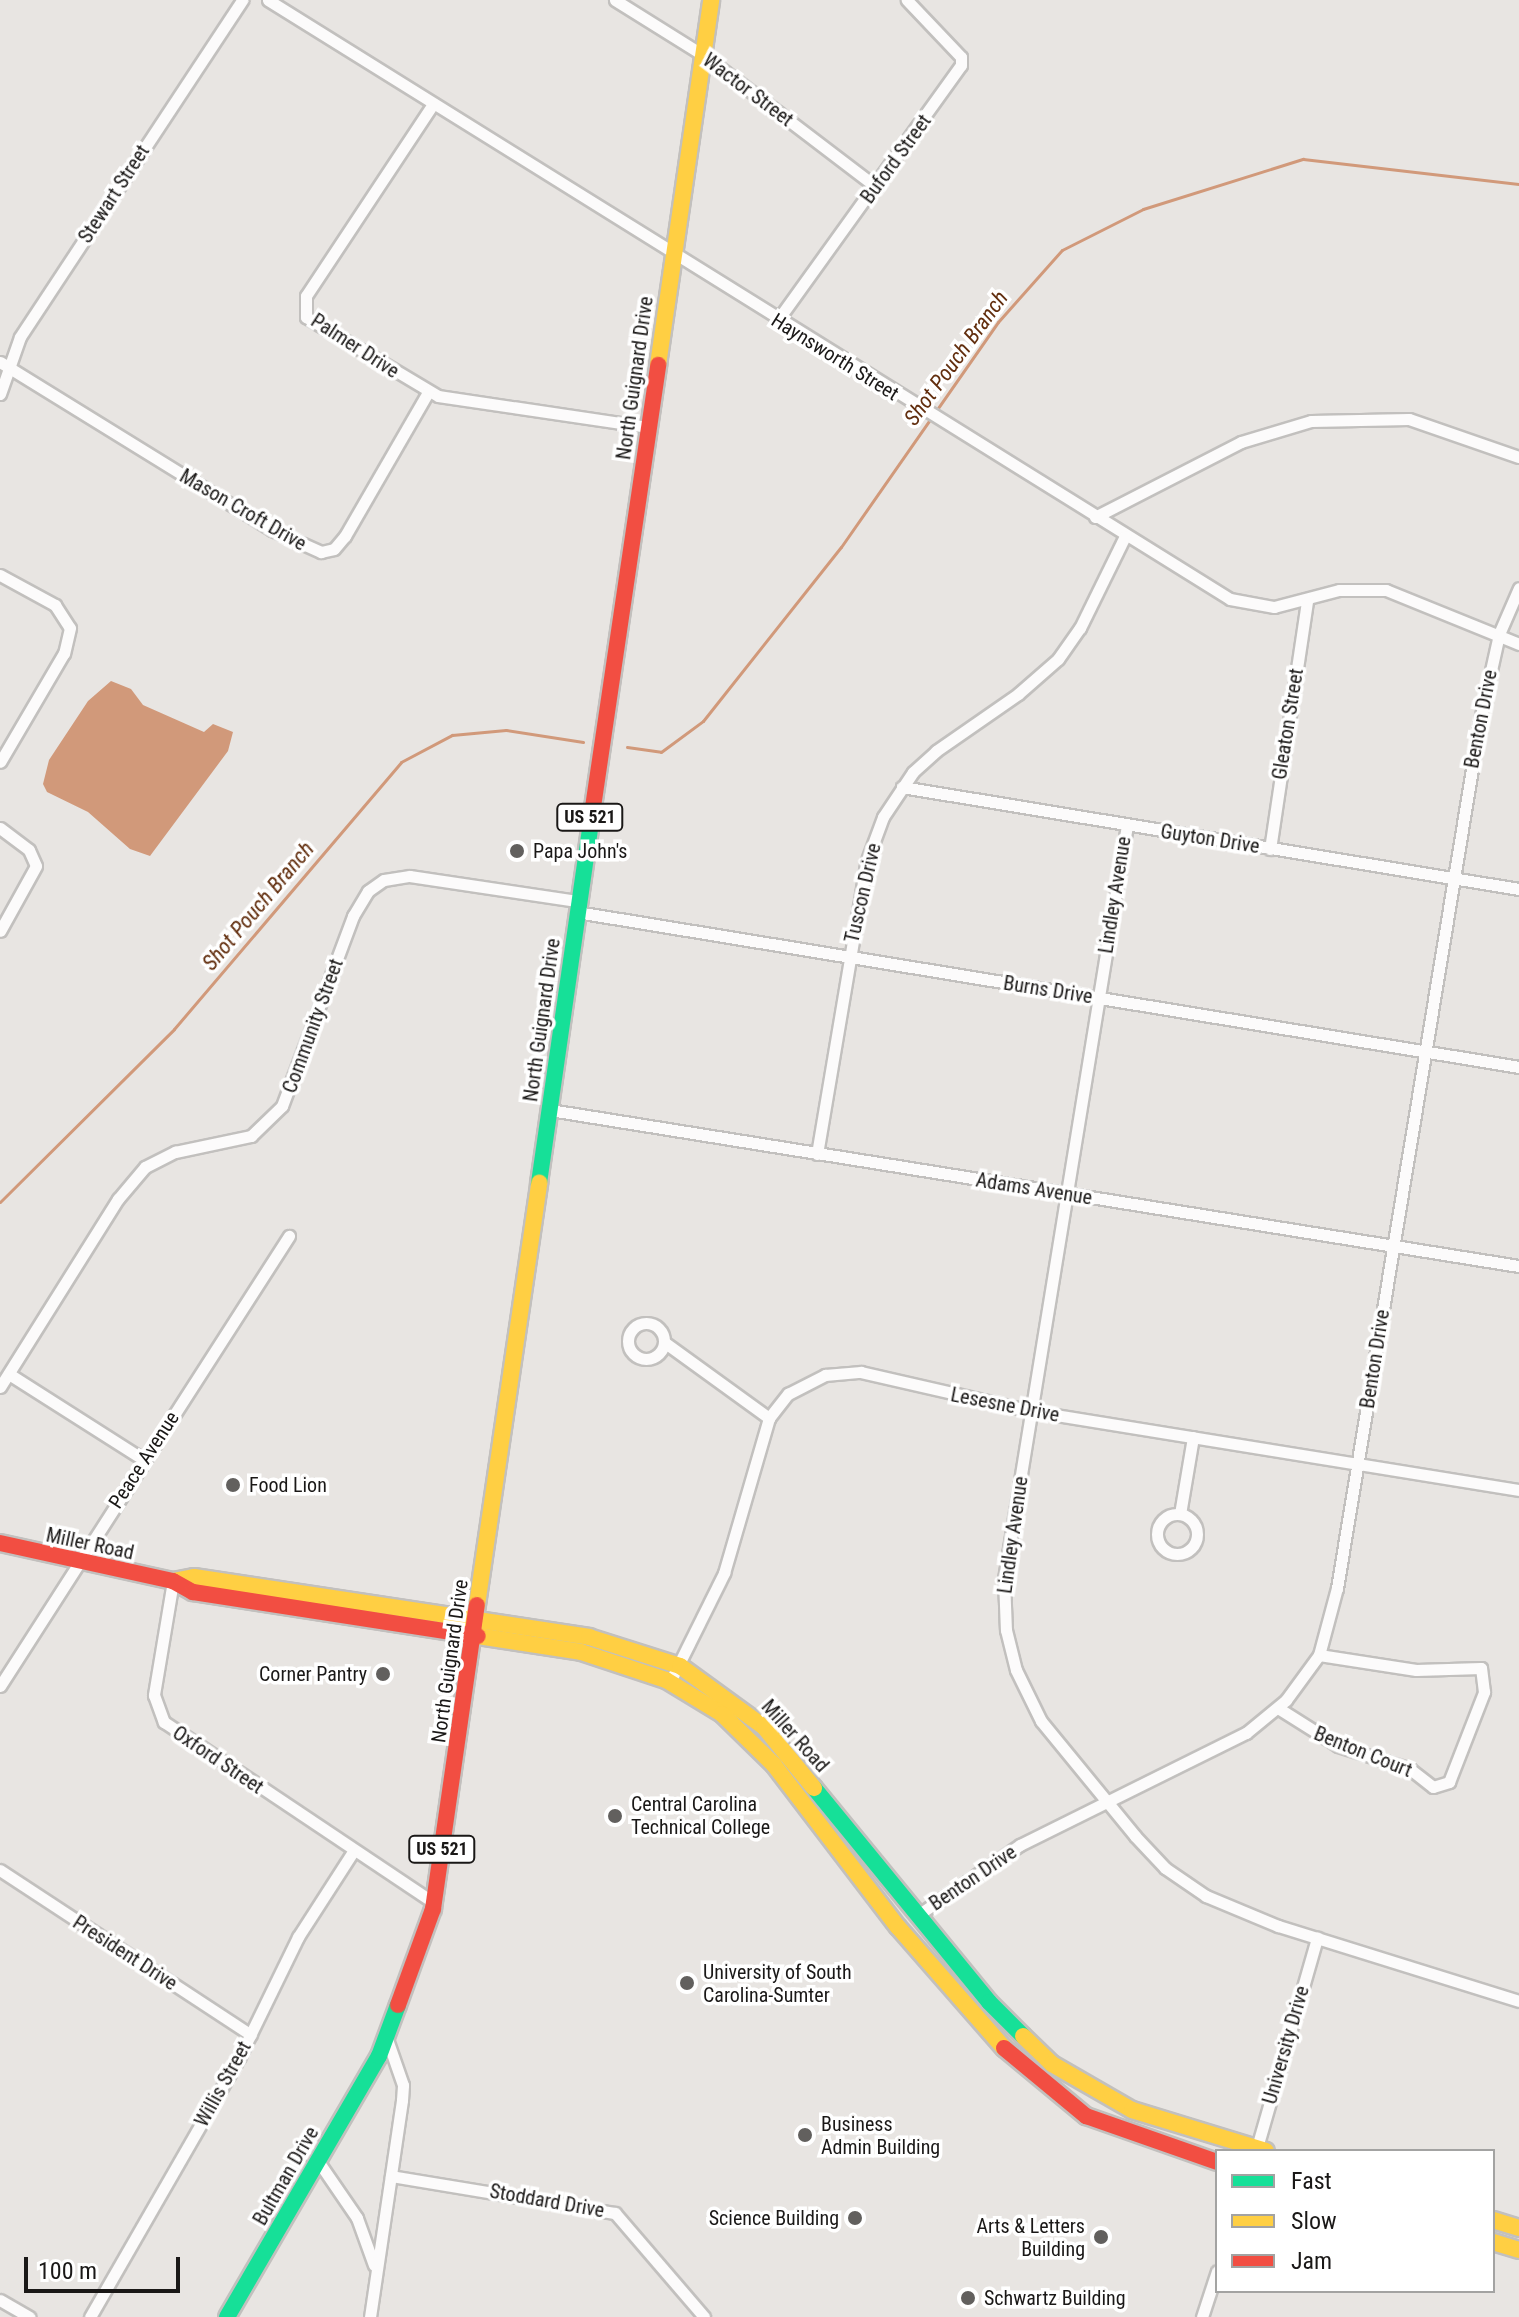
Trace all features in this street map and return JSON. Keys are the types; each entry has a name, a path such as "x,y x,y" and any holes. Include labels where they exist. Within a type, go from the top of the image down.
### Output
{"main road":[{"name":"North Guignard Drive","path":"379,2056 434,1903 711,0"},
{"name":"Miller Road","path":"0,1543 173,1581 194,1577 475,1626 590,1654 670,1682 722,1714 774,1765 898,1927 1014,2059 1086,2116 1215,2161"},
{"name":"Miller Road","path":"475,1626 589,1637 680,1666 764,1727 1013,2029 1071,2078 1132,2110 1257,2149"},
{"name":"Bultman Drive","path":"227,2317 379,2056"},
{"path":"1495,2221 1519,2228"},
{"path":"1495,2243 1519,2250"}],"street":[{"name":"Stewart Street","path":"0,394 4,366 20,337 242,0"},
{"name":"Haynsworth Street","path":"268,0 915,407 1230,599 1274,607 1355,588 1386,590 1519,644"},
{"name":"Wactor Street","path":"615,0 703,55 876,187"},
{"name":"Buford Street","path":"777,321 961,65 961,57 907,0"},
{"name":"Palmer Drive","path":"433,104 303,303 311,321 428,392 647,427"},
{"name":"Mason Croft Drive","path":"4,366 272,530 321,552 339,545 428,392"},
{"path":"1095,517 1241,442 1322,419 1409,419 1519,457"},
{"name":"Tuscon Drive","path":"817,1154 871,845 902,787 957,734 1018,694 1058,659 1080,628 1125,536"},
{"path":"0,575 55,605 70,628 64,653 0,762"},
{"name":"Benton Drive","path":"918,1915 985,1865 1246,1733 1278,1708 1319,1655 1332,1617 1454,878 1499,634 1519,588"},
{"name":"Gleaton Street","path":"1270,849 1307,600"},
{"name":"Guyton Drive","path":"902,787 1519,889"},
{"name":"Lindley Avenue","path":"1127,825 1004,1579 1006,1630 1016,1670 1036,1711 1107,1802 1165,1868 1206,1896 1317,1938 1519,2001"},
{"path":"0,828 29,850 36,866 0,931"},
{"name":"Community Street","path":"0,1387 118,1199 145,1167 175,1152 251,1136 282,1106 353,916 368,891 384,880 410,876 577,906"},
{"name":"Burns Drive","path":"577,906 849,958 1519,1067"},
{"name":"Adams Avenue","path":"550,1110 1519,1266"},
{"name":"Peace Avenue","path":"0,1686 289,1236"},
{"path":"664,1342 769,1418"},
{"name":"Lesesne Drive","path":"670,1682 724,1573 769,1418 797,1388 844,1372 1031,1411 1519,1490"},
{"path":"9,1374 144,1460"},
{"path":"1180,1514 1193,1437"},
{"name":"Oxford Street","path":"173,1581 154,1695 164,1722 434,1903"},
{"name":"Benton Court","path":"1278,1708 1338,1746 1410,1769 1433,1787 1449,1782 1484,1692 1481,1668 1416,1670 1319,1655"},
{"name":"Willis Street","path":"90,2317 251,2035 298,1937 354,1850"},
{"name":"President Drive","path":"0,1870 251,2035"},
{"name":"University Drive","path":"1260,2149 1317,1938"},
{"path":"370,2317 403,2085 387,2039"},
{"path":"318,2161 357,2218 376,2279"},
{"name":"Stoddard Drive","path":"391,2176 615,2213 704,2317"},
{"path":"1202,2317 1215,2277"},
{"path":"0,2300 29,2317"}],"shaded area":[{"path":"111,681 131,689 143,705 204,732 213,724 233,732 228,751 150,856 130,849 88,812 47,792 43,784 49,760 88,701"}],"waterway":[{"name":"Shot Pouch Branch","path":"627,747 661,752 703,721 841,547 998,322 1062,250 1143,209 1303,159 1519,184"},
{"name":"Shot Pouch Branch","path":"0,1202 174,1029 401,762 452,735 506,730 583,742"}],"traffic: fast":[{"path":"539,1183 592,814"},
{"path":"814,1788 989,2002 1023,2036"},
{"path":"227,2317 379,2056 398,2005"}],"traffic: slow":[{"path":"658,365 711,0"},
{"path":"477,1605 539,1183"},
{"path":"173,1581 194,1577 589,1637 680,1666 764,1727 814,1788"},
{"path":"478,1636 581,1652 666,1680 722,1714 774,1765 898,1927 1004,2048"},
{"path":"1023,2036 1052,2064 1132,2110 1259,2149"},
{"path":"1495,2221 1519,2228"},
{"path":"1495,2243 1519,2250"}],"traffic: jam":[{"path":"592,814 658,365"},
{"path":"0,1543 173,1581 193,1592 478,1636"},
{"path":"398,2005 433,1909 477,1605"},
{"path":"1004,2048 1086,2116 1215,2161"}],"place":[{"name":"Papa John's","path":"517,851"},
{"name":"Food Lion","path":"233,1485"},
{"name":"Corner Pantry","path":"383,1674"},
{"name":"Central Carolina Technical College","path":"615,1816"},
{"name":"University of South Carolina-Sumter","path":"687,1983"},
{"name":"Business Admin Building","path":"805,2135"},
{"name":"Science Building","path":"855,2218"},
{"name":"Arts & Letters Building","path":"1101,2237"},
{"name":"Schwartz Building","path":"968,2298"}]}
